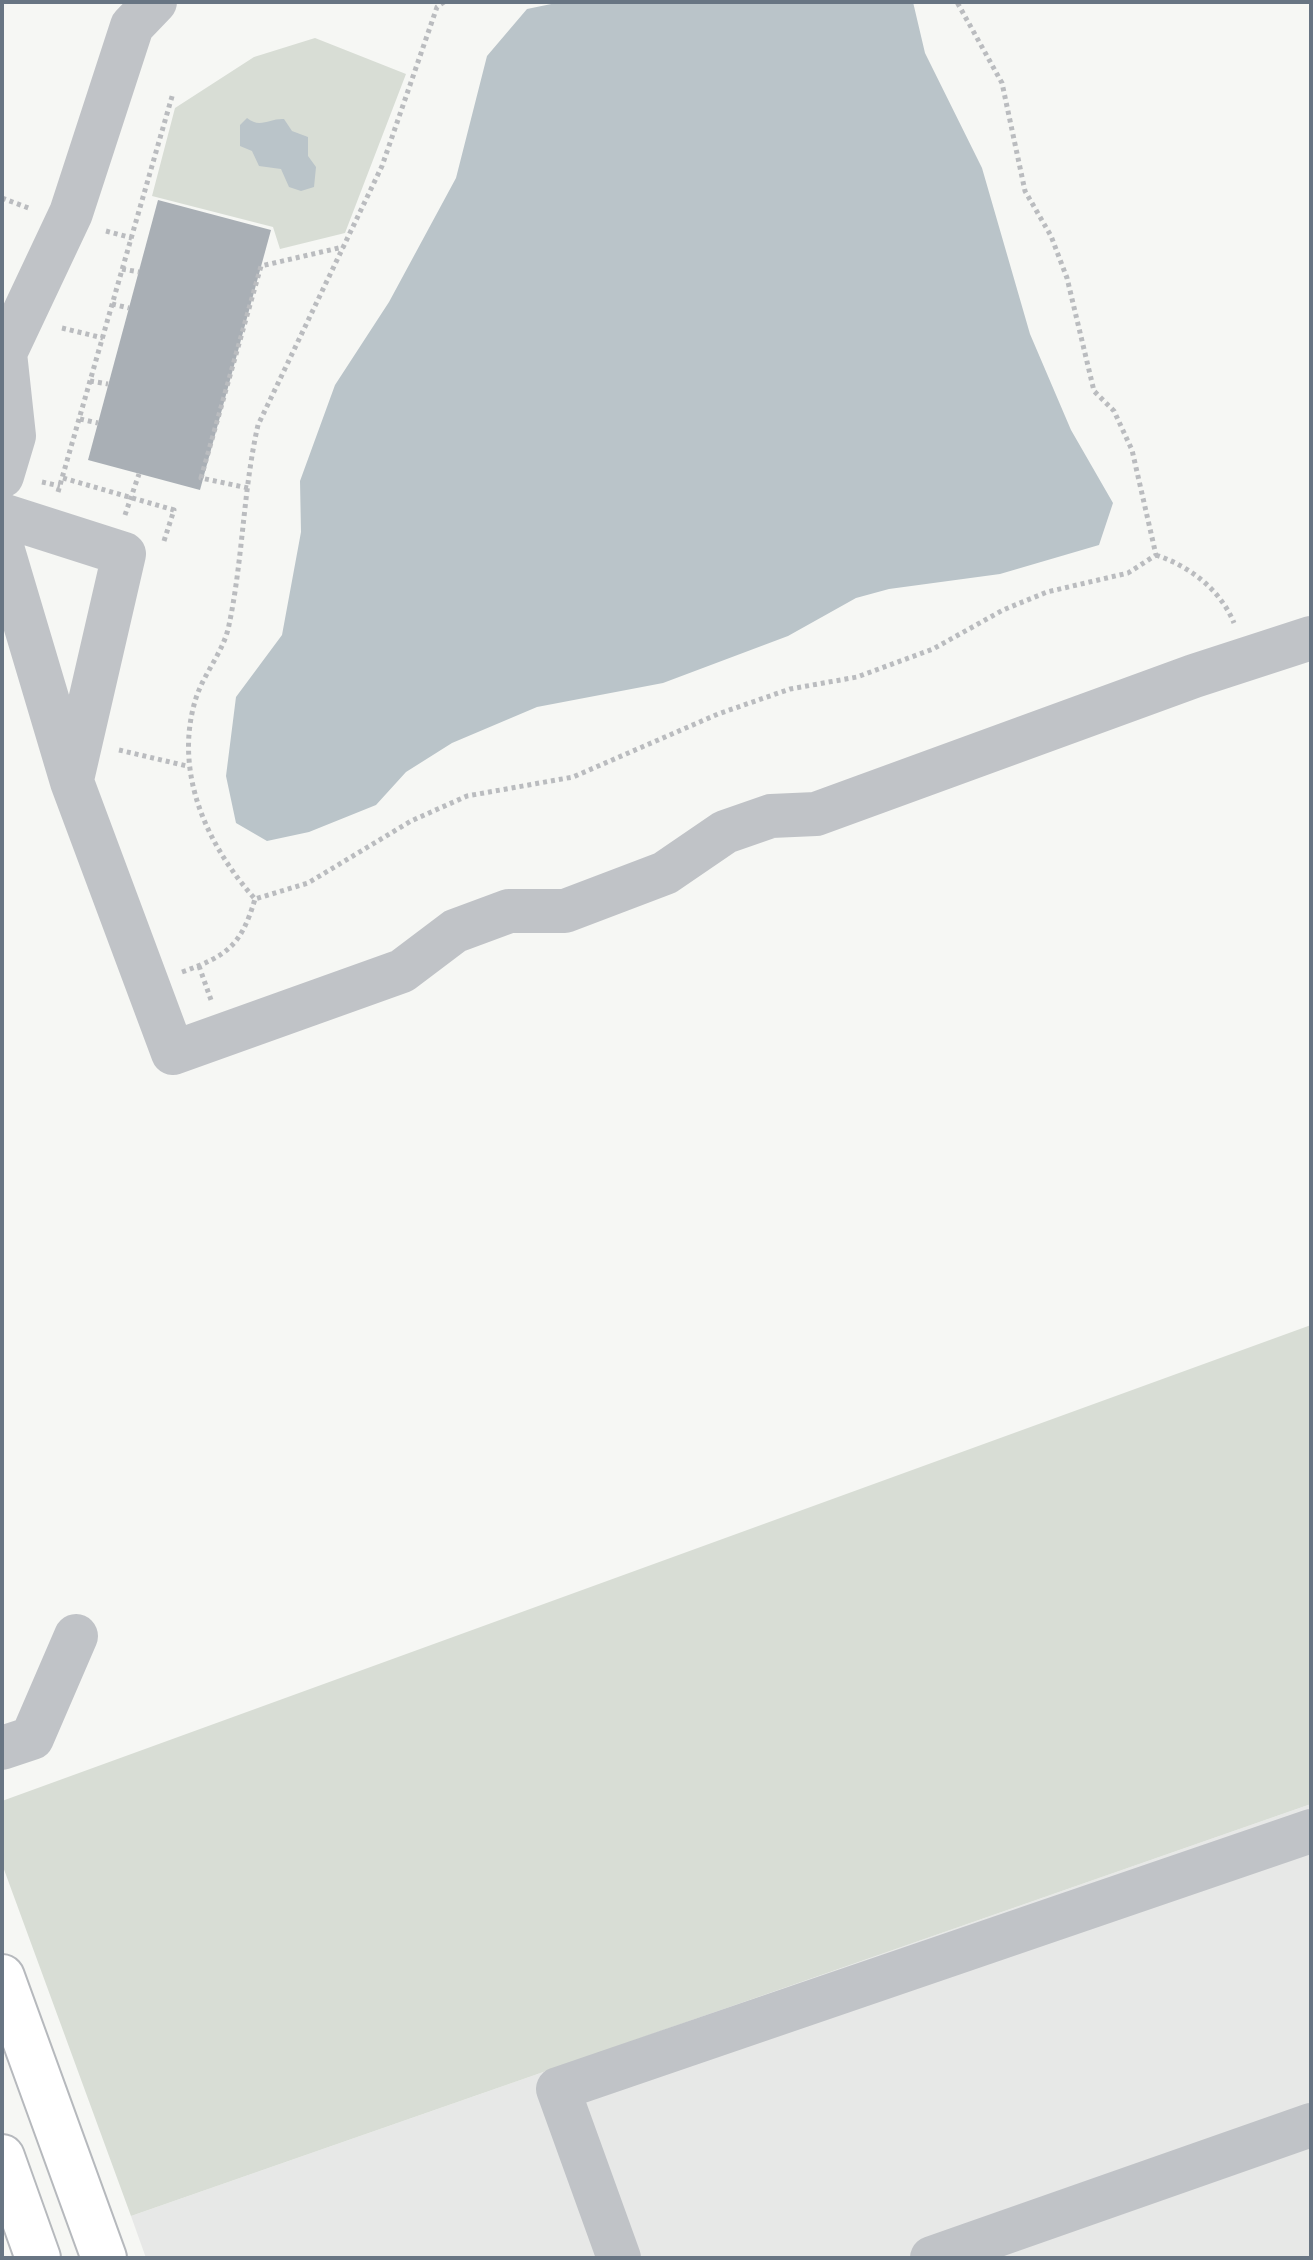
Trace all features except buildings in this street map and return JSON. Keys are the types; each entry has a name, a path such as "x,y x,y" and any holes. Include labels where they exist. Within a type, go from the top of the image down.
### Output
{"main road":[{"path":"2,1977 104,2258"},
{"path":"2,2157 38,2258"}],"lane":[{"path":"2,476 14,436 3,351 71,213 132,26 155,2"},
{"path":"2,515 124,554 76,761"},
{"path":"2,547 173,1053 402,971 455,931 509,911 565,911 665,873 725,832 771,816 816,814 1311,638"},
{"path":"2,1748 32,1738 76,1636"},
{"path":"619,2258 558,2089 1311,1831"},
{"path":"932,2258 1311,2125"}],"path":[{"path":"255,899 229,869 205,824 187,766 196,698 229,630 258,425 382,166 437,7 444,2"},
{"path":"957,2 1002,83 1025,191 1051,236 1067,278 1094,391 1114,411 1132,450 1156,555"},
{"path":"57,499 173,93"},
{"path":"248,488 201,478 261,266 344,247"},
{"path":"122,269 139,272"},
{"path":"112,304 129,308"},
{"path":"65,329 103,338"},
{"path":"90,381 108,384"},
{"path":"80,419 98,423"},
{"path":"129,503 139,474"},
{"path":"1156,555 1185,565 1211,590 1232,617 1248,659"},
{"path":"255,899 308,883 411,821 467,796 573,777 718,714 790,689 857,677 933,649 1003,610 1047,592 1128,573 1156,555"},
{"path":"76,761 187,766"},
{"path":"148,985 199,966 231,949 247,925 255,899"},
{"path":"199,966 206,985"}],"shaded area":[{"path":"561,2 913,2 925,53 982,168 1030,334 1071,430 1113,503 1099,545 1000,574 889,589 856,598 788,636 663,683 537,707 452,743 406,772 376,805 309,832 267,841 236,823 226,776 236,697 282,635 301,532 300,481 335,385 389,302 456,178 487,56 527,9"},
{"path":"315,38 406,74 345,233 280,249 273,227 152,196 175,108 254,57"},
{"path":"247,118 256,123 284,119 292,131 308,137 308,156 316,167 314,187 301,191 289,187 281,169 259,166 252,151 240,146 240,125"},
{"path":"1311,1325 1311,1804 131,2216 2,1864 2,1801"},
{"path":"1311,1804 1311,2258 146,2258 131,2216"}]}
